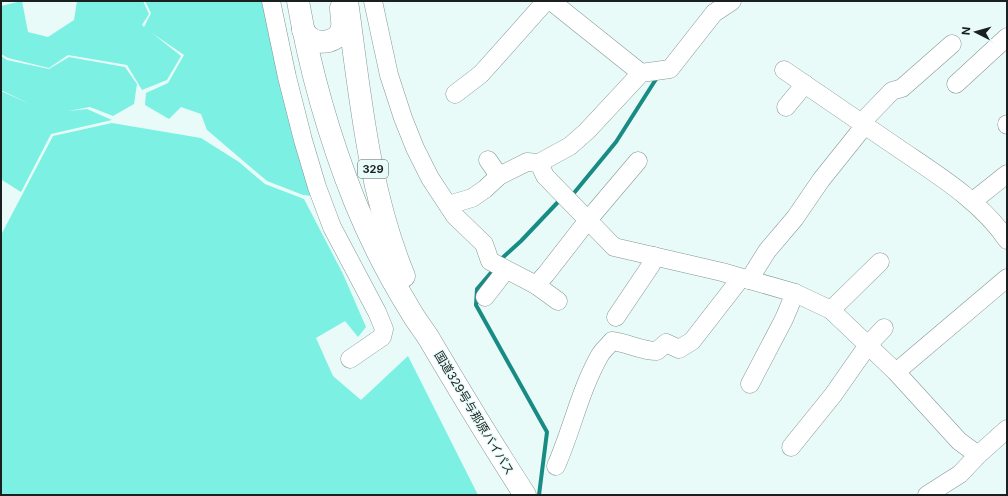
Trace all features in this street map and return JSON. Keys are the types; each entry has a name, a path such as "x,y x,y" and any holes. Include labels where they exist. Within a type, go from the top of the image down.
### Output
{"highway":[{"name":"国道329号与那原バイパス","path":"298,1 303,30 333,144 355,203 379,254 410,310 490,442 525,495"},
{"path":"303,30 309,37 323,42 330,41 338,36 342,28 341,1"},
{"name":"国道329号与那原バイパス","path":"347,1 366,134 381,207 392,244 416,305 424,331"}],"street":[{"path":"271,1 287,76 303,140 317,187 332,227 377,312 384,329 382,337 350,359"},
{"path":"372,1 389,75 403,118 415,148 430,178 455,216 484,244 490,261 536,284 558,301"},
{"path":"455,94 481,74 546,1"},
{"path":"551,1 641,74"},
{"path":"448,205 472,198 485,189 499,176 527,162 539,163 570,146 587,131 641,74 670,69 713,14 732,1"},
{"path":"956,84 1007,36"},
{"path":"556,466 566,444 582,394 601,354 612,341 623,343 645,351 657,351 666,343 679,349 692,341 795,218 821,180 863,124 892,91 902,88 952,44"},
{"path":"784,70 973,201 1000,228 1007,240"},
{"path":"786,107 805,84"},
{"path":"488,160 499,176"},
{"path":"536,284 546,274 588,220 638,161"},
{"path":"539,163 545,176 614,247 722,272 796,293 831,310 896,372 959,441 978,455"},
{"path":"973,201 1007,174"},
{"path":"616,317 652,264 654,256"},
{"path":"831,310 880,262"},
{"path":"486,297 506,270"},
{"path":"896,372 1007,278"},
{"path":"750,384 796,293"},
{"path":"791,448 833,395 868,345 884,328"},
{"path":"927,495 950,489 960,474 978,455 1007,429"}],"shaded area":[{"path":"22,1 28,32 48,37 74,20 77,1 143,1 149,14 142,25 144,27 151,13 145,1 266,1 312,196 303,195 267,181 207,130 201,114 181,107 169,119 145,105 146,93 168,83 184,55 152,33 181,56 167,80 142,90 127,65 68,55 49,68 8,58 1,54 1,6"},
{"path":"1,56 7,60 49,69 69,57 125,67 137,84 134,104 113,116 90,107 68,111 87,109 112,120 51,134 21,192 2,180 1,177 1,91 30,104 1,90"},
{"path":"112,123 201,138 239,162 265,184 304,199 343,274 366,327 358,337 345,321 316,338 333,376 361,400 408,356 478,495 1,495 1,235 53,136"}],"waterway":[{"path":"570,195 574,193 616,142 658,76"},
{"path":"500,260 562,199"},
{"path":"495,268 477,289 476,305 547,432 539,495"}]}
